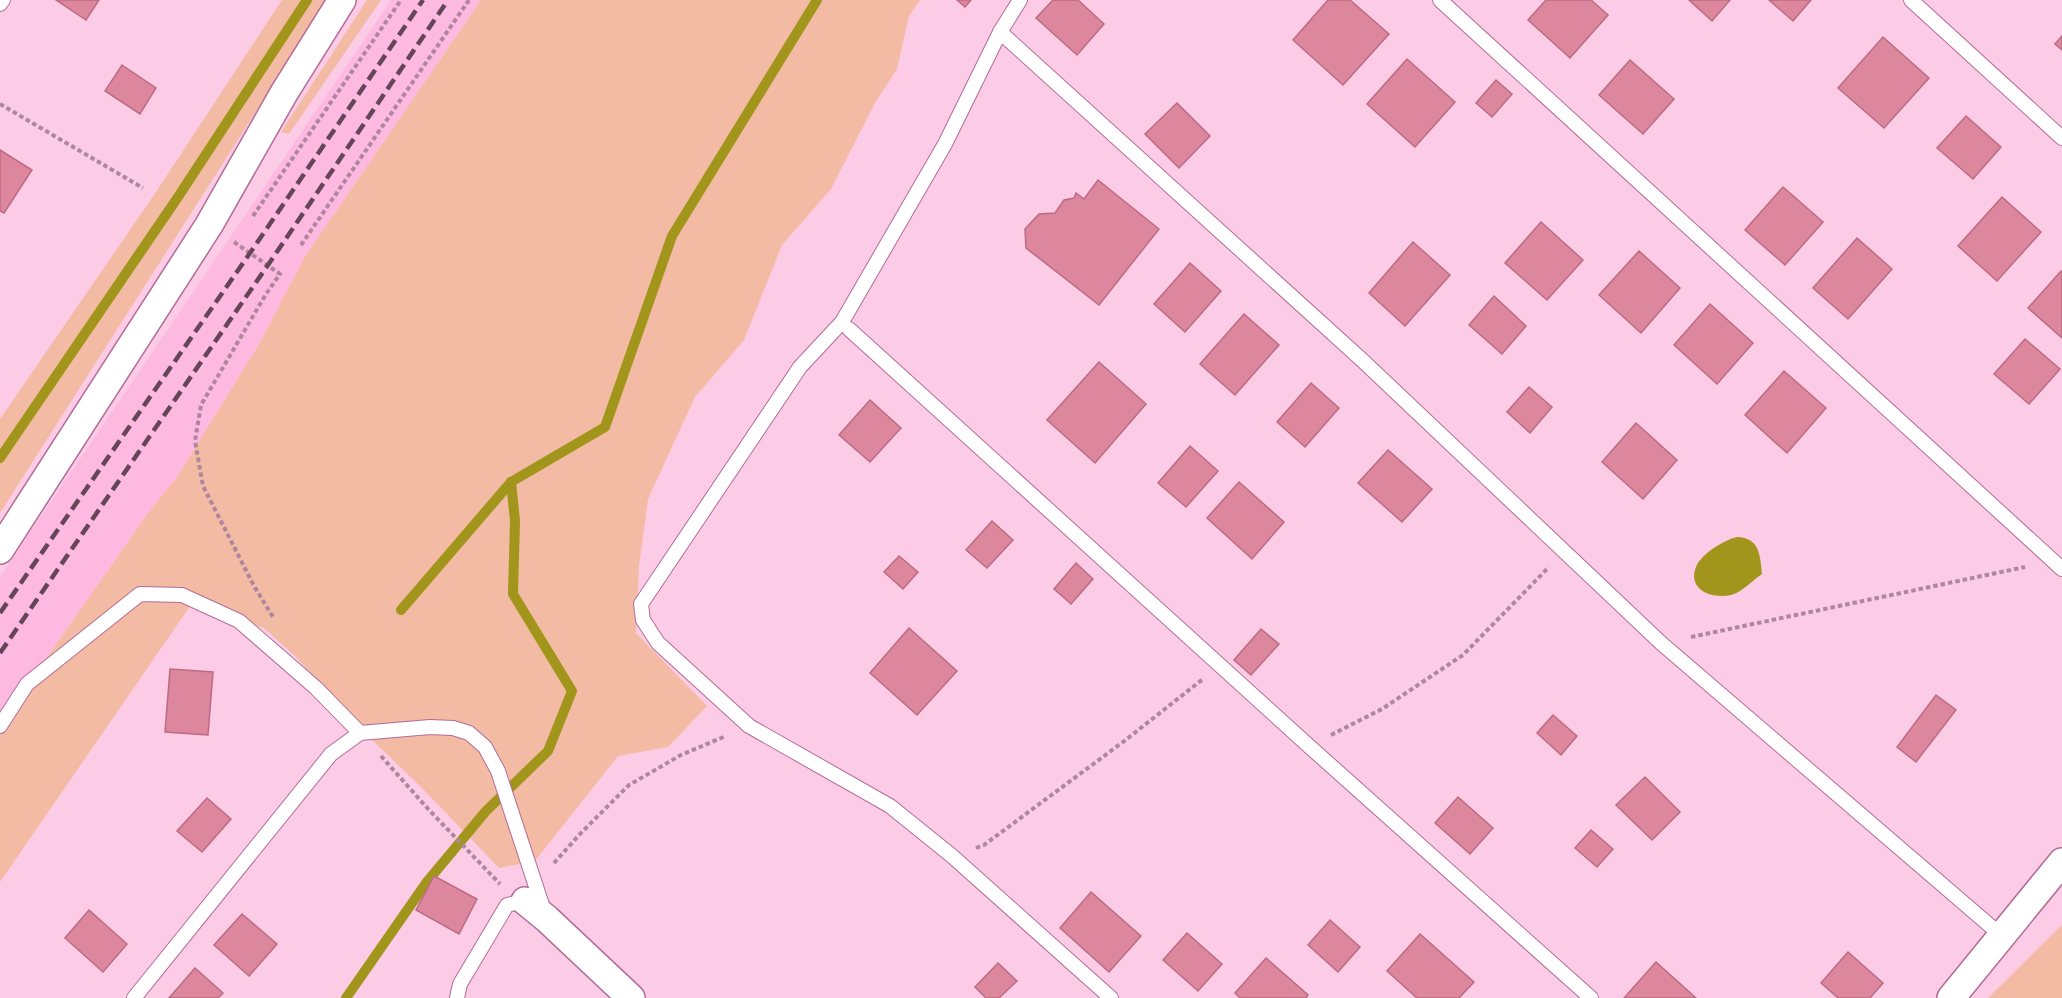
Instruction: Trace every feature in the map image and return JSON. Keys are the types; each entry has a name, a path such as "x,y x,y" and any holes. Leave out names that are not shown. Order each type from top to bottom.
{"street":[{"path":"0,550 209,225 284,93 342,0"},
{"path":"1952,998 2062,862"},
{"path":"522,892 547,919 631,998"}],"lane":[{"path":"0,4 3,0"},
{"path":"1020,0 1000,32 945,144 842,322 800,368 641,604 643,620 658,643 749,726 890,806 952,856 1111,998"},
{"path":"1440,0 2058,565"},
{"path":"1911,0 2062,138"},
{"path":"1000,32 1362,360 1661,643 2002,936"},
{"path":"849,330 1591,998"},
{"path":"0,726 27,684 140,594 182,595 239,621 316,688 360,733"},
{"path":"134,998 331,754 360,733 430,727 453,728 469,733 485,747 509,799 522,892 507,904 460,984 457,998"}],"path":[{"path":"253,216 401,0"},
{"path":"301,245 470,0"},
{"path":"0,104 143,188"},
{"path":"209,225 280,274 201,405 195,441 203,486 254,586 279,627"},
{"path":"1310,747 1382,709 1462,655 1564,552"},
{"path":"1661,643 2058,565"},
{"path":"952,856 984,845 1123,742 1221,665"},
{"path":"360,733 429,810 522,892 629,785 681,755 749,726"}],"shaded area":[{"path":"282,0 327,0 0,513 0,419 156,192"},
{"path":"367,0 381,0 289,134 281,132"},
{"path":"391,0 481,0 304,258 262,339 179,474 146,516 0,724 0,577"},
{"path":"481,0 920,0 909,16 897,69 875,103 831,189 782,245 744,340 695,397 648,499 639,566 636,633 707,706 668,747 618,756 535,861 499,868 421,787 345,714 296,657 264,628 222,614 195,599 0,882 0,724 146,516 179,474 262,339 304,258"},
{"path":"1737,537 1745,538 1754,544 1759,554 1762,574 1735,594 1716,596 1703,591 1695,582 1694,575 1699,562 1714,548"},
{"path":"2062,925 2062,998 1988,998"}],"building":[{"path":"56,0 99,0 86,20"},
{"path":"957,0 971,0 965,7"},
{"path":"1053,0 1078,0 1104,24 1077,55 1036,18"},
{"path":"1328,0 1350,0 1389,34 1343,85 1293,40"},
{"path":"1546,0 1591,0 1608,15 1570,58 1528,20"},
{"path":"1689,0 1730,0 1712,21"},
{"path":"1769,0 1811,0 1793,21"},
{"path":"2062,36 2062,50 2055,44"},
{"path":"1883,37 1929,78 1884,128 1838,88"},
{"path":"1407,59 1455,102 1415,147 1367,104"},
{"path":"1630,60 1674,99 1643,134 1599,95"},
{"path":"122,65 156,88 140,114 105,91"},
{"path":"1496,80 1512,94 1492,117 1476,103"},
{"path":"1177,103 1210,136 1179,168 1145,134"},
{"path":"1966,116 2001,147 1973,179 1937,148"},
{"path":"0,150 32,170 4,213 0,211"},
{"path":"1098,180 1159,229 1099,305 1026,248 1025,229 1039,214 1055,213 1064,200 1074,198 1076,193 1084,199"},
{"path":"1783,187 1823,222 1785,265 1745,230"},
{"path":"2002,197 2041,232 1997,281 1958,246"},
{"path":"1541,222 1583,260 1547,300 1505,263"},
{"path":"1857,238 1892,269 1848,319 1813,288"},
{"path":"1413,242 1450,275 1405,326 1369,293"},
{"path":"1639,251 1680,288 1641,333 1599,295"},
{"path":"1190,263 1221,291 1185,332 1154,304"},
{"path":"2062,272 2062,338 2028,308"},
{"path":"1494,296 1526,326 1502,354 1469,325"},
{"path":"1710,304 1753,343 1717,384 1674,345"},
{"path":"1244,314 1279,345 1235,395 1200,364"},
{"path":"2025,339 2060,369 2029,404 1994,374"},
{"path":"1099,362 1146,404 1095,463 1047,420"},
{"path":"1784,371 1826,408 1787,453 1745,415"},
{"path":"1311,383 1339,408 1305,447 1277,422"},
{"path":"1529,387 1552,407 1530,433 1507,412"},
{"path":"870,400 901,428 870,462 839,435"},
{"path":"1636,423 1677,460 1643,499 1602,462"},
{"path":"1190,446 1218,471 1186,507 1158,483"},
{"path":"1388,450 1432,489 1402,522 1358,483"},
{"path":"1239,482 1284,522 1252,559 1207,518"},
{"path":"992,521 1013,540 987,568 966,550"},
{"path":"899,556 918,572 903,589 884,572"},
{"path":"1076,563 1093,579 1071,604 1054,589"},
{"path":"909,628 957,671 917,715 870,673"},
{"path":"1261,629 1279,644 1251,675 1234,660"},
{"path":"170,669 213,672 208,735 165,732"},
{"path":"1936,695 1956,710 1916,762 1897,747"},
{"path":"1553,715 1577,736 1561,755 1537,733"},
{"path":"1645,777 1680,812 1652,840 1616,805"},
{"path":"1458,797 1493,828 1470,854 1435,823"},
{"path":"207,798 231,819 202,852 177,831"},
{"path":"1591,830 1613,849 1597,867 1575,848"},
{"path":"434,876 477,899 459,934 416,910"},
{"path":"1091,892 1141,936 1109,972 1060,928"},
{"path":"89,910 127,944 103,972 65,938"},
{"path":"242,914 277,944 249,976 214,945"},
{"path":"1330,920 1360,947 1338,972 1308,945"},
{"path":"1187,933 1222,964 1198,991 1163,960"},
{"path":"1420,934 1474,982 1459,998 1417,998 1387,971"},
{"path":"1848,952 1883,983 1870,998 1838,998 1821,983"},
{"path":"1266,958 1308,995 1306,998 1240,998 1235,993"},
{"path":"1656,962 1696,998 1624,998"},
{"path":"998,963 1017,981 999,998 986,998 975,987"},
{"path":"195,968 223,993 218,998 169,998"}],"waterway":[{"path":"0,458 178,197 307,0"},
{"path":"401,610 511,482 605,427 672,236 817,0"},
{"path":"346,998 426,883 486,811 548,751 572,691 513,594 515,521 511,482"}],"railway":[{"path":"0,613 423,0"},
{"path":"0,653 448,0"}]}
